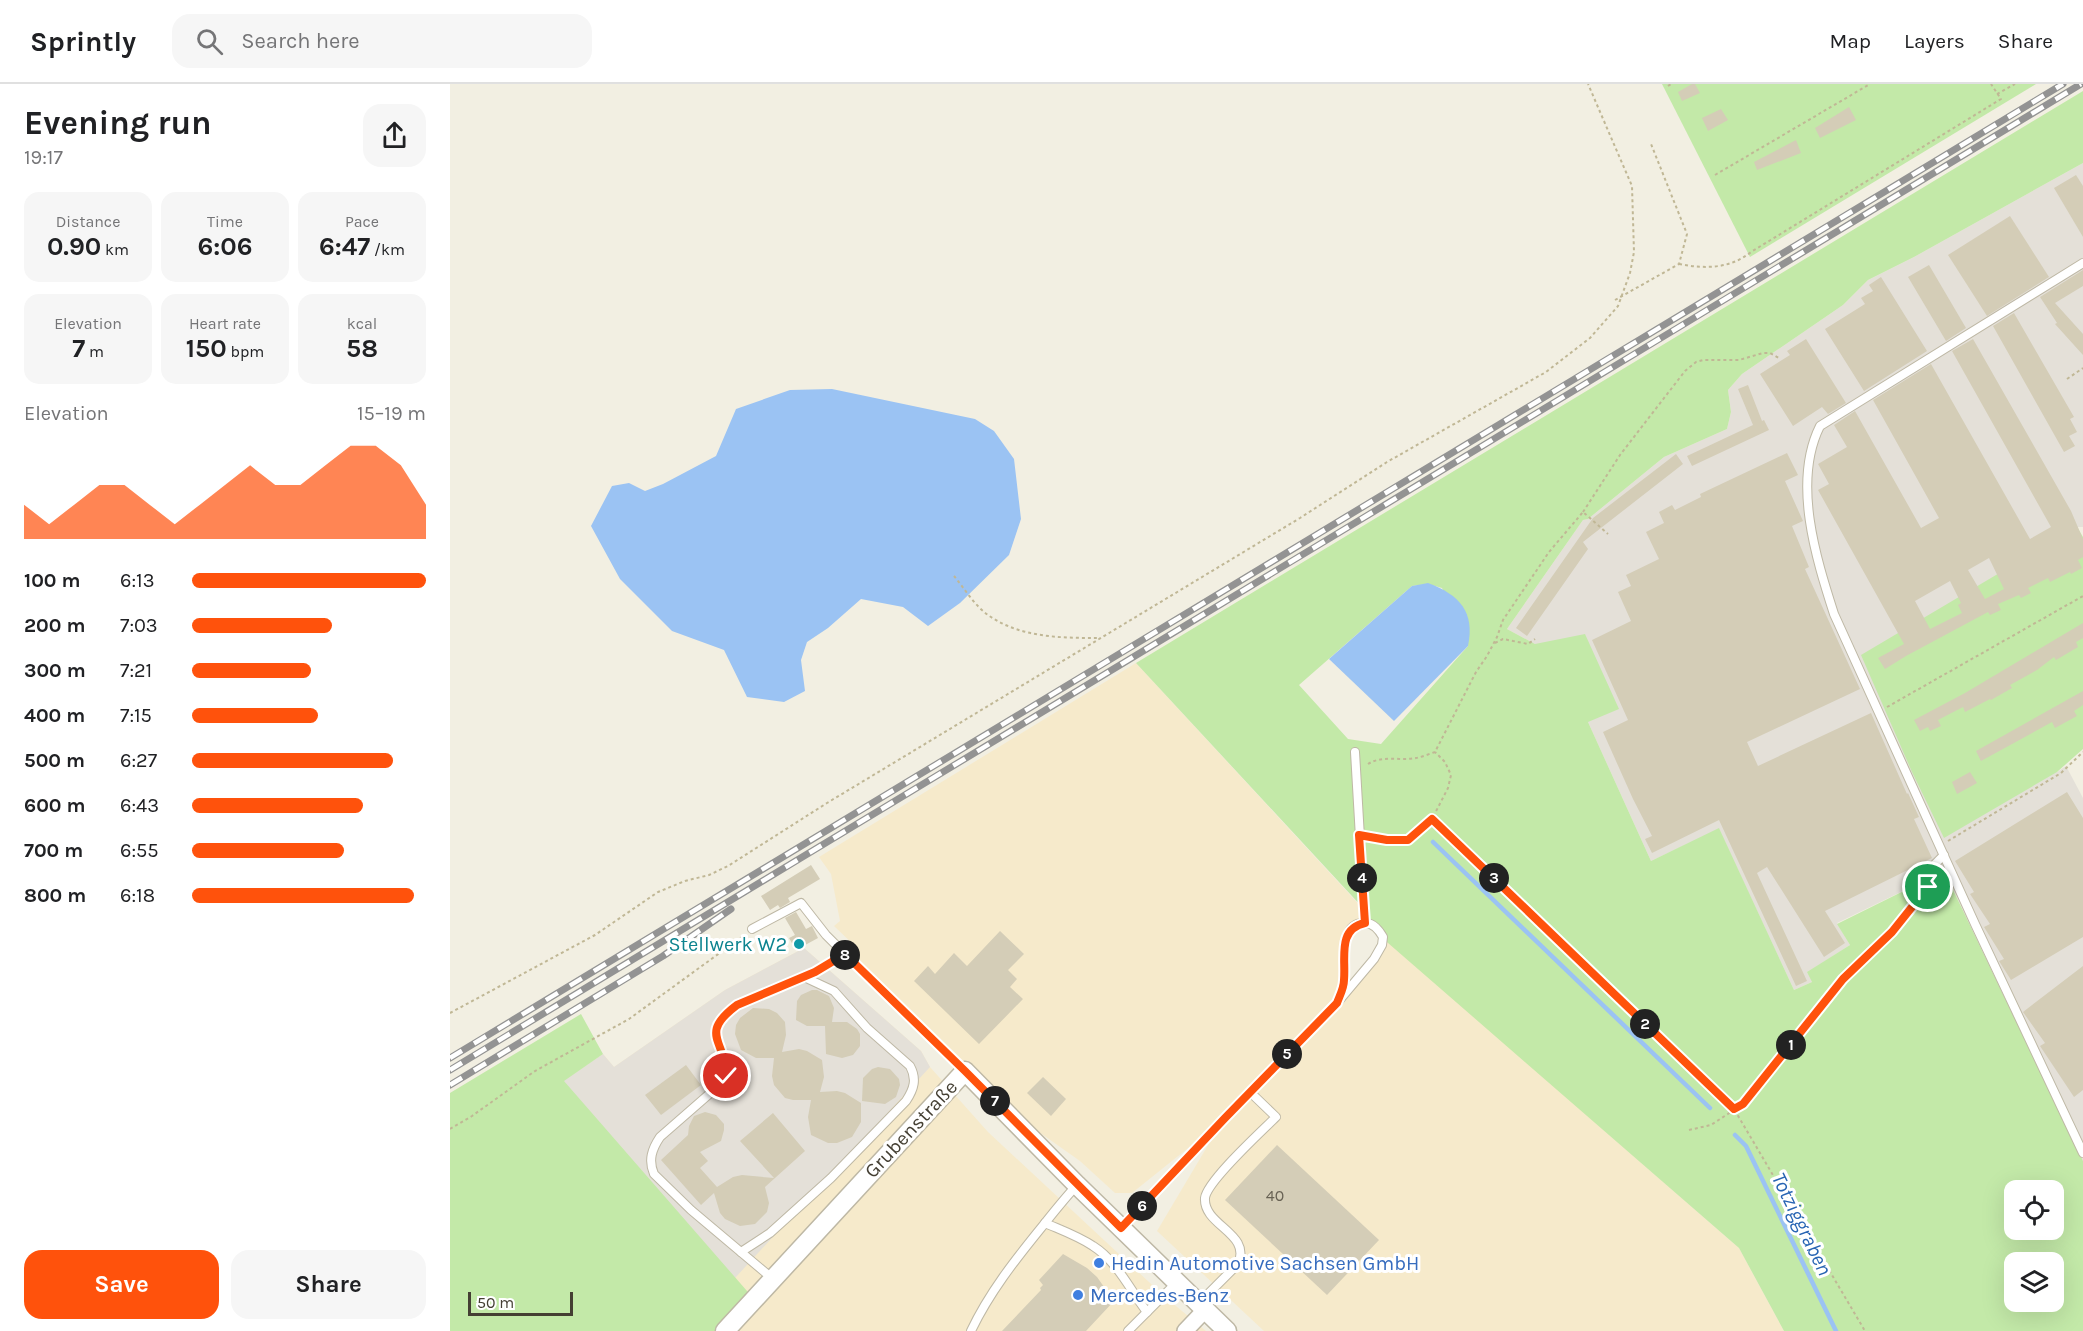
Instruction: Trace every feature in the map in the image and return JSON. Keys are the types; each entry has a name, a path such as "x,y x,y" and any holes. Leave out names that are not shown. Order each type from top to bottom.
{"street":[{"name":"Grubenstraße","path":"724,1331 965,1071 1077,1185 1227,1331"},
{"path":"1185,1331 1201,1307"}],"lane":[{"path":"2083,263 1820,426 1808,458 1808,494 1812,528 1821,572 1834,614 2083,1153"},
{"path":"1355,752 1365,923"},
{"path":"1843,979 1892,932 1928,887 1933,866 1944,855"},
{"path":"752,929 801,903 826,935 965,1071"},
{"path":"1121,1228 1337,1003 1374,959 1382,945 1383,937 1374,925 1365,923 1355,925 1349,931 1346,940 1344,984 1337,1003"},
{"path":"773,1279 691,1210 654,1174 651,1167 653,1148 689,1110 715,1091 723,1082 726,1071 716,1036 719,1021 737,1005 815,972 845,954"},
{"path":"741,1252 770,1233 831,1178 906,1101 914,1086 910,1066 867,1028 834,991 804,976"},
{"path":"1201,1307 1238,1264 1241,1257 1241,1250 1236,1240 1212,1216 1205,1197 1216,1178 1276,1117 1250,1092"},
{"path":"971,1331 982,1308 1016,1258 1061,1201 1077,1185"},
{"path":"1045,1223 1094,1246 1108,1259 1147,1312"},
{"path":"1128,1331 1177,1282"}],"path":[{"path":"450,1012 595,935 658,892 710,875 728,866 1063,659 1300,518 1387,462 1546,372 1590,338 1618,306 1630,273 1634,252 1632,186 1588,84"},
{"path":"1715,175 1870,84"},
{"path":"1614,300 1679,264 1713,267 1740,260 2001,99 1991,84"},
{"path":"1997,94 2015,84"},
{"path":"1651,144 1687,234 1679,264"},
{"path":"1356,774 1370,762 1415,759 1435,752 1518,595 1549,552 1583,512 1620,455 1685,371 1696,362 1703,360 1739,360 1763,352 1770,352 1779,358"},
{"path":"2067,379 2083,368"},
{"path":"1583,512 1608,534"},
{"path":"954,576 986,614 1000,622 1030,634 1056,638 1100,638"},
{"path":"1879,711 2083,596"},
{"path":"1494,643 1503,639 1528,644 1535,639"},
{"path":"1359,835 1387,840 1408,840 1432,819 1448,788 1451,774 1445,762 1435,752"},
{"path":"1940,846 2061,773 2083,752"},
{"path":"1432,819 1734,1109 1865,1331"},
{"path":"450,1129 535,1071 629,1019 752,929"},
{"path":"1689,1131 1711,1125 1743,1104 1843,979"}],"shaded area":[{"path":"2083,163 2083,527 2077,527 2057,772 2066,766 2083,798 2083,1161 1944,871 1837,923 1850,945 1808,972 1812,982 1794,990 1719,829 1651,861 1588,722 1535,644 1507,629 1583,520 1588,519 1664,457 1727,429 1731,412 1728,390 1742,374 1843,305 1868,280"},
{"path":"1136,663 1364,910 1365,923 1349,931 1338,1001 1375,959 1383,937 1739,1248 1784,1331 1264,1331 1157,1231 1223,1120 1132,1193 1115,1193 1080,1161 995,1101 845,954 857,948 834,926 840,921 831,874 819,857"},
{"path":"804,948 921,1051 930,1067 988,1132 1164,1296 1206,1331 450,1331 450,1145 563,1081 603,1054 614,1067 725,990"},
{"path":"804,948 921,1051 930,1067 735,1278 563,1081 603,1054 614,1067 725,990"}],"green space":[{"path":"1662,84 2036,84 1750,257"},
{"path":"2083,91 2083,163 1868,280 1843,305 1742,374 1728,390 1731,412 1727,429 1664,457 1588,519 1583,520 1507,629 1535,644 1585,634 1619,709 1588,722 1651,861 1719,828 1794,990 1812,982 1807,972 1850,945 1837,924 1944,871 2083,1161 2083,1331 1784,1331 1739,1248 1365,923 1364,909 1136,663","holes":["1428,584 1442,588 1468,646 1381,744 1348,739 1299,685 1412,586"]},
{"path":"2077,527 2083,537 2083,749 2057,772 1944,838 1912,772 1861,655"},
{"path":"581,1014 603,1054 564,1081 754,1299 725,1331 450,1331 450,1093"}],"water":[{"path":"832,389 975,419 994,431 1014,459 1021,519 1009,555 960,603 928,626 903,607 861,599 828,628 807,642 801,660 805,691 784,702 747,697 724,650 672,631 620,579 591,526 612,486 629,483 645,491 716,456 736,409 790,390"},
{"path":"1428,583 1449,593 1463,606 1469,624 1468,646 1394,721 1329,659 1412,586"}],"building":[{"path":"1695,84 1700,93 1682,101 1678,92"},
{"path":"1849,107 1856,120 1820,138 1815,128"},
{"path":"1721,109 1728,120 1708,131 1702,118"},
{"path":"1796,140 1801,153 1757,170 1754,162"},
{"path":"2076,175 2083,186 2083,237 2054,188"},
{"path":"2010,216 2049,277 1987,316 1948,255"},
{"path":"1929,265 1966,328 1946,341 1908,277"},
{"path":"2083,270 2083,286 2055,303 2083,334 2083,355 2055,324 2057,323 2040,297"},
{"path":"1881,277 1927,351 1864,391 1825,329 1865,304 1861,298 1873,291 1869,285"},
{"path":"2014,313 2074,417 2070,419 2077,432 2069,436 2075,446 2064,452 1993,326"},
{"path":"1806,339 1846,403 1828,414 1822,407 1793,426 1760,374 1790,355 1787,351"},
{"path":"1973,339 2071,511 2083,539 2083,557 2078,560 2082,568 2050,582 2048,578 2028,588 2031,593 2021,598 2019,595 1998,604 2001,610 1990,615 1988,612 1885,669 1878,658 1904,644 1818,490 1829,484 1818,464 1847,447 1834,425 1855,411 1921,528 1939,518 1873,400 1931,364 2030,539 2051,527 1952,351","holes":["1989,558 2004,589 1985,599 1968,570","1950,581 1961,603 1958,605 1962,613 1930,629 1915,601"]},
{"path":"1748,385 1762,421 1764,420 1769,430 1692,466 1687,456 1753,425 1738,389"},
{"path":"1787,453 1798,475 1785,481 1803,521 1792,526 1809,567 1805,569 1860,689 1747,742 1758,766 1871,713 1919,817 1914,819 1932,858 1825,911 1845,943 1824,957 1767,867 1757,873 1807,981 1796,986 1719,820 1652,853 1645,839 1652,836 1603,732 1628,720 1592,640 1631,621 1618,592 1631,586 1626,575 1659,559 1646,532 1664,523 1659,512 1672,505 1675,510 1701,497 1700,494"},
{"path":"1676,454 1683,464 1583,542 1588,549 1527,636 1516,628 1593,518"},
{"path":"2083,623 2083,638 2076,642 2078,647 2056,660 2054,657 2037,670 2010,685 2012,688 1991,700 1965,712 1963,707 1938,720 1941,726 1930,731 1928,727 1920,731 1914,720 1965,693"},
{"path":"2083,691 2083,705 2074,711 2077,716 2055,728 2052,722 1981,761 1976,751"},
{"path":"1970,772 1977,783 1957,794 1952,782"},
{"path":"2067,792 2083,818 2083,937 2011,980 1999,961 2004,959 1984,927 1990,924 1970,894 1974,892 1955,861"},
{"path":"811,865 820,879 788,898 790,902 780,908 778,905 770,910 761,896"},
{"path":"796,912 806,929 812,926 818,938 796,950 789,938 795,935 785,918"},
{"path":"1000,931 1024,954 1008,970 1017,979 1010,987 1023,999 979,1044 914,981 928,966 935,974 954,953 967,966"},
{"path":"2083,966 2083,1090 2074,1097 2040,1046 2045,1043 2023,1012"},
{"path":"812,990 829,996 834,1008 832,1022 847,1022 857,1029 860,1034 860,1046 853,1055 842,1058 826,1054 825,1026 807,1026 796,1020 797,1001 801,995"},
{"path":"753,1008 769,1009 777,1013 785,1022 786,1035 782,1052 799,1049 822,1060 824,1077 820,1092 845,1093 861,1103 861,1122 852,1137 837,1143 828,1143 811,1135 808,1117 811,1100 785,1098 774,1085 772,1076 774,1058 756,1058 741,1050 735,1034 736,1025 740,1018"},
{"path":"686,1065 701,1085 661,1115 645,1095"},
{"path":"878,1067 890,1069 899,1079 900,1085 896,1097 885,1104 862,1101 863,1078 872,1069"},
{"path":"1043,1077 1066,1099 1051,1116 1027,1093"},
{"path":"705,1112 716,1115 724,1124 721,1141 700,1152 708,1161 700,1168 717,1187 733,1177 742,1175 774,1178 740,1141 773,1113 805,1151 765,1187 769,1203 767,1212 755,1224 740,1226 725,1219 720,1213 714,1193 701,1205 661,1160 688,1135 694,1116"},
{"path":"1277,1145 1379,1240 1327,1295 1225,1200"},
{"name":"Mercedes-Benz","path":"1063,1254 1087,1268 1097,1277 1114,1301 1086,1331 1002,1331 1041,1290 1043,1285 1039,1280"}],"waterway":[{"name":"Totziggraben","path":"1433,842 1710,1108"},
{"name":"Totziggraben","path":"1735,1135 1746,1146 1836,1331"}],"railway":[{"path":"450,1058 2063,84"},
{"path":"450,1070 2081,84"},
{"path":"450,1085 663,956 731,909"}],"place":[{"name":"Stellwerk W2","path":"799,944"},
{"name":"Hedin Automotive Sachsen GmbH","path":"1099,1263"},
{"name":"Mercedes-Benz","path":"1078,1295"}],"route":[{"path":"726,1076 716,1029 726,1013 737,1005 815,972 845,954 1121,1228 1337,1003 1344,984 1346,940 1349,931 1355,925 1365,923 1359,835 1387,840 1408,840 1432,819 1734,1109 1743,1104 1843,979 1892,932 1928,887"}]}
